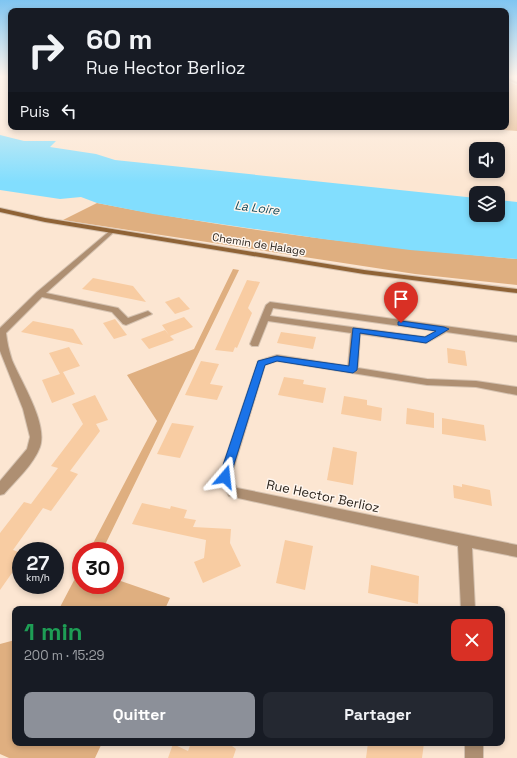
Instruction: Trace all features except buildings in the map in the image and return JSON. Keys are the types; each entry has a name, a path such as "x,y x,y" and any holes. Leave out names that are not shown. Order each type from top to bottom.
{"main road":[{"name":"Chemin de Halage","path":"0,210 45,220 364,272 517,291"}],"street":[{"path":"0,490 34,447 37,437 33,420 5,366 1,332 40,294 112,231"},
{"path":"40,294 115,310 126,322 148,314"},
{"path":"255,344 270,305 517,339"},
{"path":"266,318 426,340 444,329"},
{"path":"353,370 356,330"},
{"name":"Rue Hector Berlioz","path":"465,540 233,492 225,477 261,363 277,358 427,382 476,384 517,391"},
{"path":"468,606 465,540 517,551"},
{"path":"474,746 474,758"}],"shaded area":[{"path":"509,111 517,111 517,131 505,130 509,130"},
{"path":"97,203 149,213 306,237 517,259 517,285 415,274 63,220"},
{"path":"233,269 239,270 106,542 94,542 157,421 127,375 194,349"},
{"path":"124,582 170,598 166,606 61,606 72,584 72,594 124,594"},
{"path":"12,641 12,746 101,746 95,758 9,758 0,754 0,644"}],"water":[{"name":"La Loire","path":"0,135 24,141 56,141 50,147 96,154 115,160 469,197 469,222 505,222 505,201 517,202 517,259 410,250 323,239 153,214 97,203 81,197 60,199 0,190"}],"route":[{"path":"225,477 261,363 277,358 353,370 356,330 426,340 444,329 401,323"}]}
